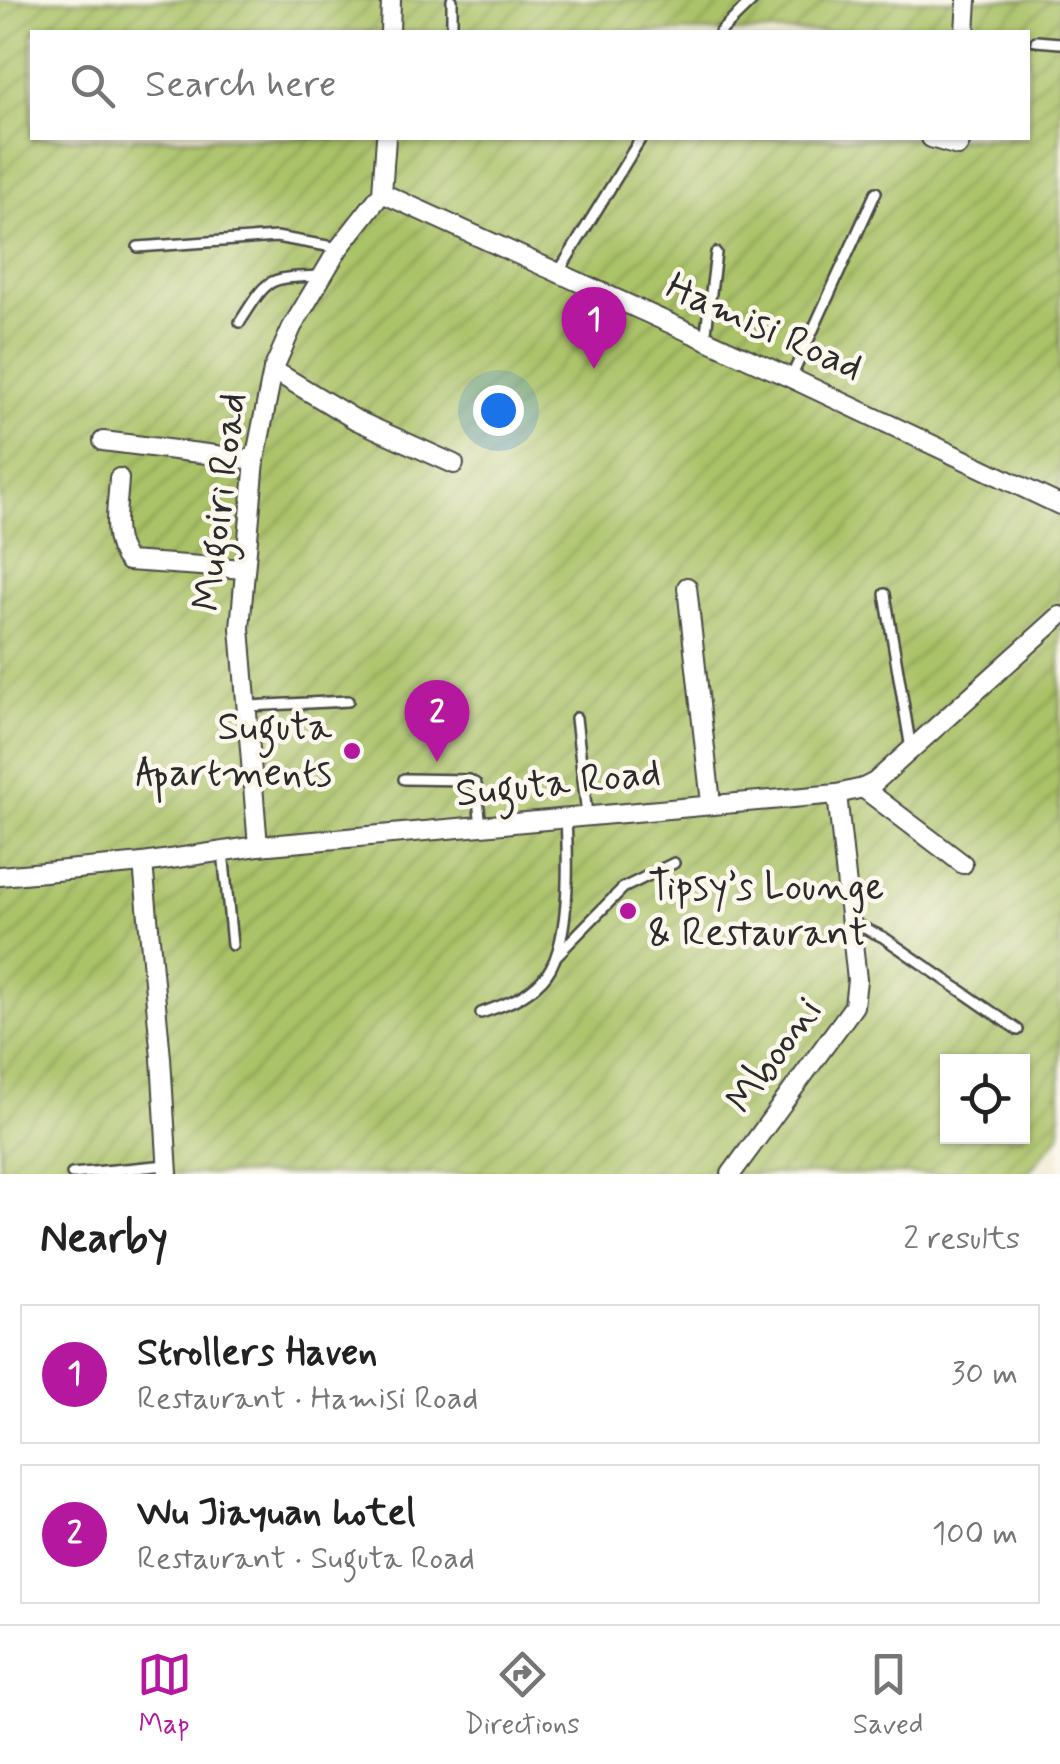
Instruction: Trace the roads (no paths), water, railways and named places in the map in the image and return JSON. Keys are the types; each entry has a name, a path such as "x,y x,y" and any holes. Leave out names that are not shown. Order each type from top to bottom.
{"street":[{"path":"390,30 391,0"},
{"path":"966,0 966,30"},
{"path":"382,193 386,140"},
{"path":"938,140 958,146 961,140"},
{"name":"Mugoiri Road","path":"258,846 240,628 255,460 273,370 292,327 321,276 382,193"},
{"name":"Hamisi Road","path":"382,193 1060,505"},
{"path":"273,370 356,420 454,464"},
{"path":"103,441 255,460"},
{"path":"120,478 117,539 128,561 244,569"},
{"path":"687,587 711,804"},
{"name":"Suguta Road","path":"0,876 142,863 258,846 837,794 863,788 911,752 1057,624"},
{"path":"863,788 963,864"},
{"name":"Mbooni","path":"732,1174 854,1006 857,980 837,794"},
{"path":"142,863 168,1170"}],"lane":[{"path":"452,0 452,30"},
{"path":"722,30 753,0"},
{"path":"1036,42 1060,42"},
{"path":"558,273 640,140"},
{"path":"790,378 876,192"},
{"path":"138,247 276,237 340,248"},
{"path":"706,340 716,254"},
{"path":"240,322 268,282 321,276"},
{"path":"885,594 911,752"},
{"path":"248,706 348,701"},
{"path":"576,718 587,815"},
{"path":"404,779 468,780 476,784 482,828"},
{"path":"481,1014 521,998 546,976 555,956 568,878 566,818"},
{"path":"222,851 232,945"},
{"path":"555,956 623,888 674,863"},
{"path":"851,922 883,937 1018,1030"},
{"path":"72,1174 168,1170"}],"place":[{"name":"Strollers Haven","path":"594,369"},
{"name":"Suguta Apartments","path":"352,751"},
{"name":"Wu Jiayuan hotel","path":"437,762"},
{"name":"Tipsy’s Lounge & Restaurant","path":"628,911"}]}
